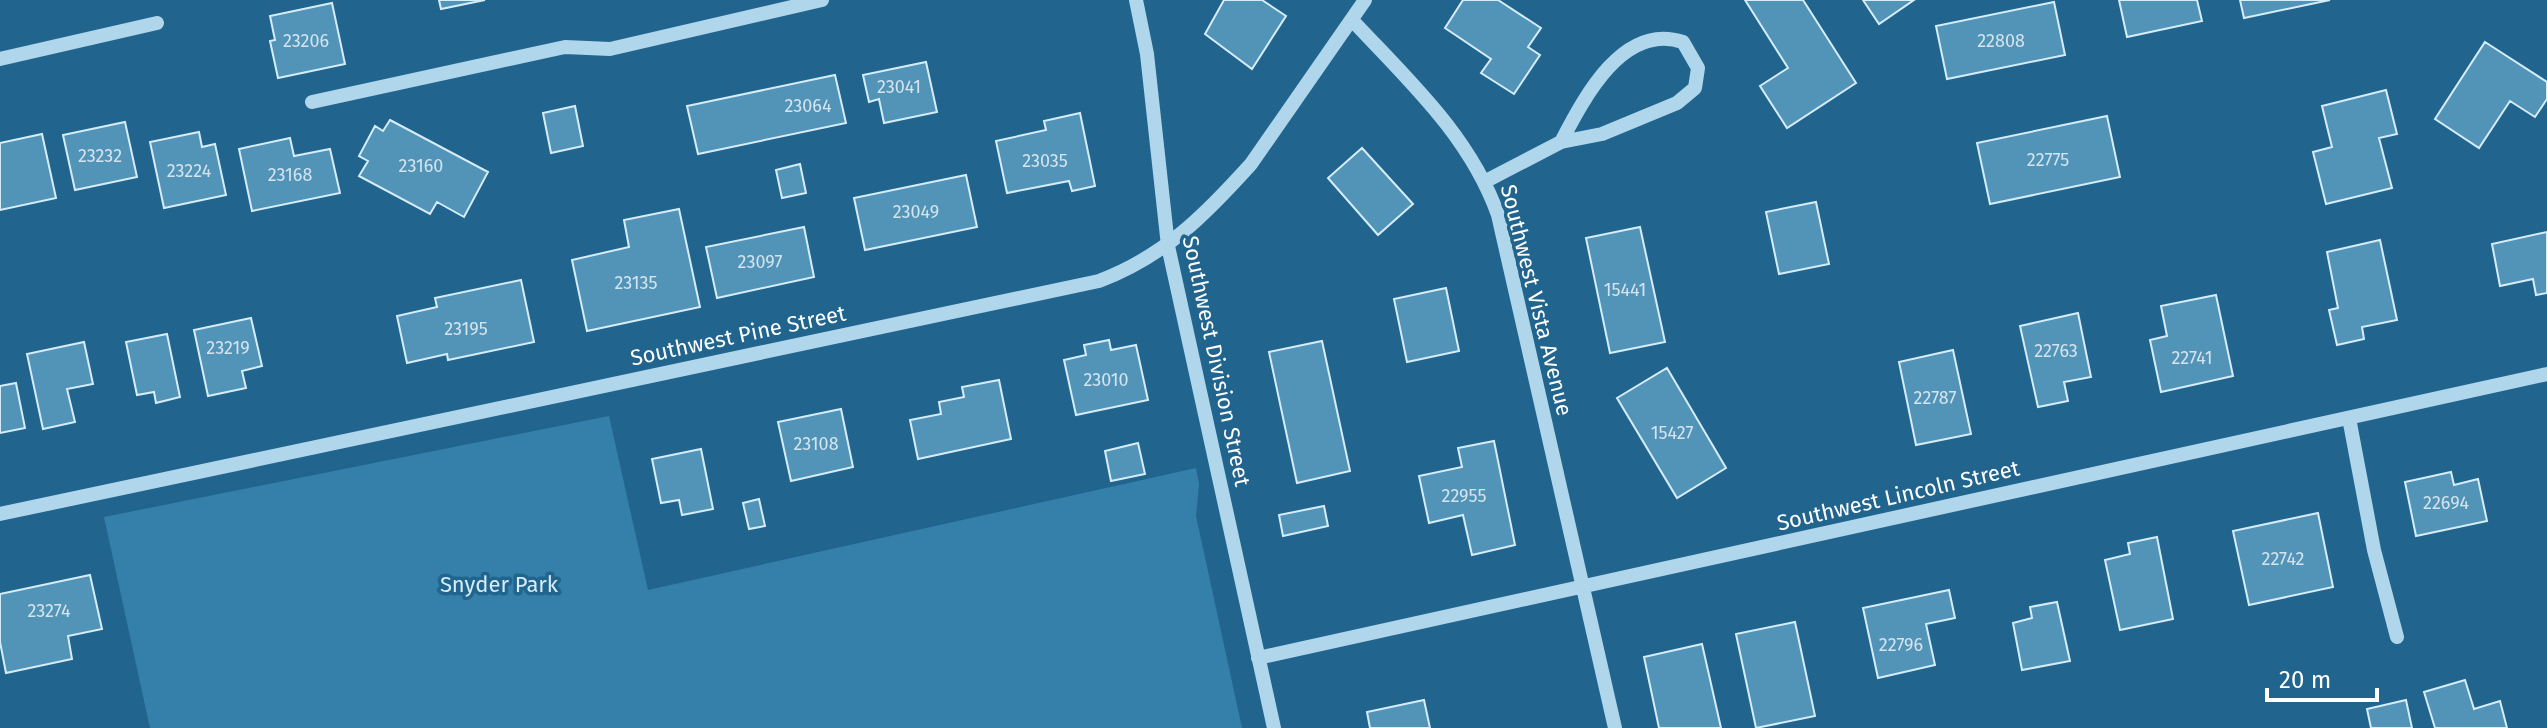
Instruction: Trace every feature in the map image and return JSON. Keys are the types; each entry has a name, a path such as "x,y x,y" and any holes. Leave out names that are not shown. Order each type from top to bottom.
{"street":[{"path":"312,102 565,47 610,49 822,0"},
{"name":"Southwest Division Street","path":"1136,0 1147,54 1168,246 1274,728"},
{"name":"Southwest Pine Street","path":"0,514 1099,281 1137,266 1168,246 1251,164 1365,0"},
{"name":"Southwest Vista Avenue","path":"1352,20 1442,117 1486,181 1498,215 1615,728"},
{"path":"0,59 157,23"},
{"path":"1486,181 1561,142 1602,134 1677,103 1695,88 1698,68 1683,42 1669,37 1651,39 1611,64 1579,108 1561,142"},
{"name":"Southwest Lincoln Street","path":"1258,658 2547,374"},
{"path":"2349,418 2374,550 2397,637"}],"green space":[{"name":"Snyder Park","path":"609,416 648,590 1196,468 1199,484 1196,516 1242,728 150,728 104,517"}],"building":[{"path":"439,0 485,0 441,9"},
{"path":"1224,0 1262,0 1286,16 1252,69 1205,34"},
{"path":"1463,0 1498,0 1541,28 1528,47 1540,55 1514,94 1481,73 1491,59 1445,28"},
{"path":"1745,0 1803,0 1856,83 1787,128 1760,86 1788,68"},
{"path":"1863,0 1914,0 1879,24"},
{"path":"2119,0 2197,0 2202,21 2127,37"},
{"path":"2240,0 2330,0 2244,18"},
{"path":"2054,2 2065,55 1947,79 1936,26"},
{"path":"332,3 345,64 278,78 270,41 275,40 270,16"},
{"path":"2485,42 2547,82 2547,99 2535,117 2510,101 2479,148 2435,119"},
{"path":"926,62 937,112 884,123 879,99 869,102 863,75"},
{"path":"835,75 846,123 698,154 687,106"},
{"path":"2386,90 2397,134 2379,138 2392,188 2326,204 2313,152 2332,147 2322,106"},
{"path":"575,106 583,146 551,153 543,113"},
{"path":"1080,113 1095,186 1072,191 1069,181 1007,193 996,141 1046,130 1044,121"},
{"path":"2107,116 2120,177 1990,204 1977,143"},
{"path":"390,120 488,172 464,217 437,202 430,214 359,176 368,161 359,156 375,126 383,131"},
{"path":"125,122 137,177 75,190 63,135"},
{"path":"199,132 202,147 215,144 226,195 164,208 150,142"},
{"path":"42,134 56,198 0,210 0,143"},
{"path":"290,138 294,156 330,149 340,193 252,211 239,149"},
{"path":"1362,148 1413,204 1378,235 1328,178"},
{"path":"800,164 806,193 782,198 776,170"},
{"path":"966,175 977,227 865,250 854,198"},
{"path":"1816,202 1829,264 1779,274 1766,212"},
{"path":"679,209 700,307 587,331 572,260 629,247 624,220"},
{"path":"804,227 814,277 717,298 706,247"},
{"path":"1640,227 1665,342 1610,353 1586,238"},
{"path":"2547,232 2547,293 2536,295 2533,279 2500,286 2492,244"},
{"path":"2380,240 2397,320 2362,327 2364,339 2337,345 2329,310 2338,308 2327,252"},
{"path":"521,280 534,342 448,360 447,354 407,363 397,316 437,307 435,298"},
{"path":"1446,288 1459,351 1407,362 1394,299"},
{"path":"2216,295 2233,376 2161,392 2150,340 2167,336 2161,306"},
{"path":"2078,313 2091,377 2064,382 2068,401 2038,407 2020,326"},
{"path":"251,318 262,366 242,371 246,388 208,396 194,330"},
{"path":"167,334 180,397 156,403 154,392 137,395 126,342"},
{"path":"1109,340 1111,350 1136,345 1148,400 1076,415 1064,360 1086,355 1084,345"},
{"path":"1322,341 1350,471 1297,483 1269,352"},
{"path":"84,342 93,384 67,389 75,422 43,429 27,354"},
{"path":"1953,350 1971,434 1916,445 1899,362"},
{"path":"1667,368 1726,468 1677,498 1617,398"},
{"path":"999,380 1011,439 918,459 910,420 941,414 939,402 964,397 962,387"},
{"path":"16,383 25,428 0,433 0,386"},
{"path":"841,409 853,467 791,481 778,422"},
{"path":"1494,441 1515,545 1472,555 1463,515 1429,523 1419,476 1462,467 1458,448"},
{"path":"1138,443 1145,474 1111,481 1105,451"},
{"path":"701,449 713,509 682,515 679,500 661,503 652,459"},
{"path":"2451,472 2454,485 2478,479 2487,521 2416,536 2405,482"},
{"path":"759,499 765,526 749,529 743,503"},
{"path":"1324,506 1328,526 1283,536 1279,515"},
{"path":"2318,513 2333,587 2249,605 2233,531"},
{"path":"2157,537 2173,619 2120,630 2105,560 2130,554 2128,543"},
{"path":"90,575 102,629 68,636 72,659 6,673 0,642 0,594"},
{"path":"1949,590 1955,618 1926,624 1935,665 1878,678 1863,608"},
{"path":"2057,602 2070,661 2022,670 2013,623 2032,618 2030,607"},
{"path":"1795,622 1815,716 1756,728 1736,634"},
{"path":"1702,644 1721,728 1659,728 1644,657"},
{"path":"2465,680 2474,709 2500,701 2507,728 2435,728 2424,692"},
{"path":"1424,700 1430,728 1370,728 1367,712"},
{"path":"2406,700 2412,728 2371,728 2367,709"}]}
